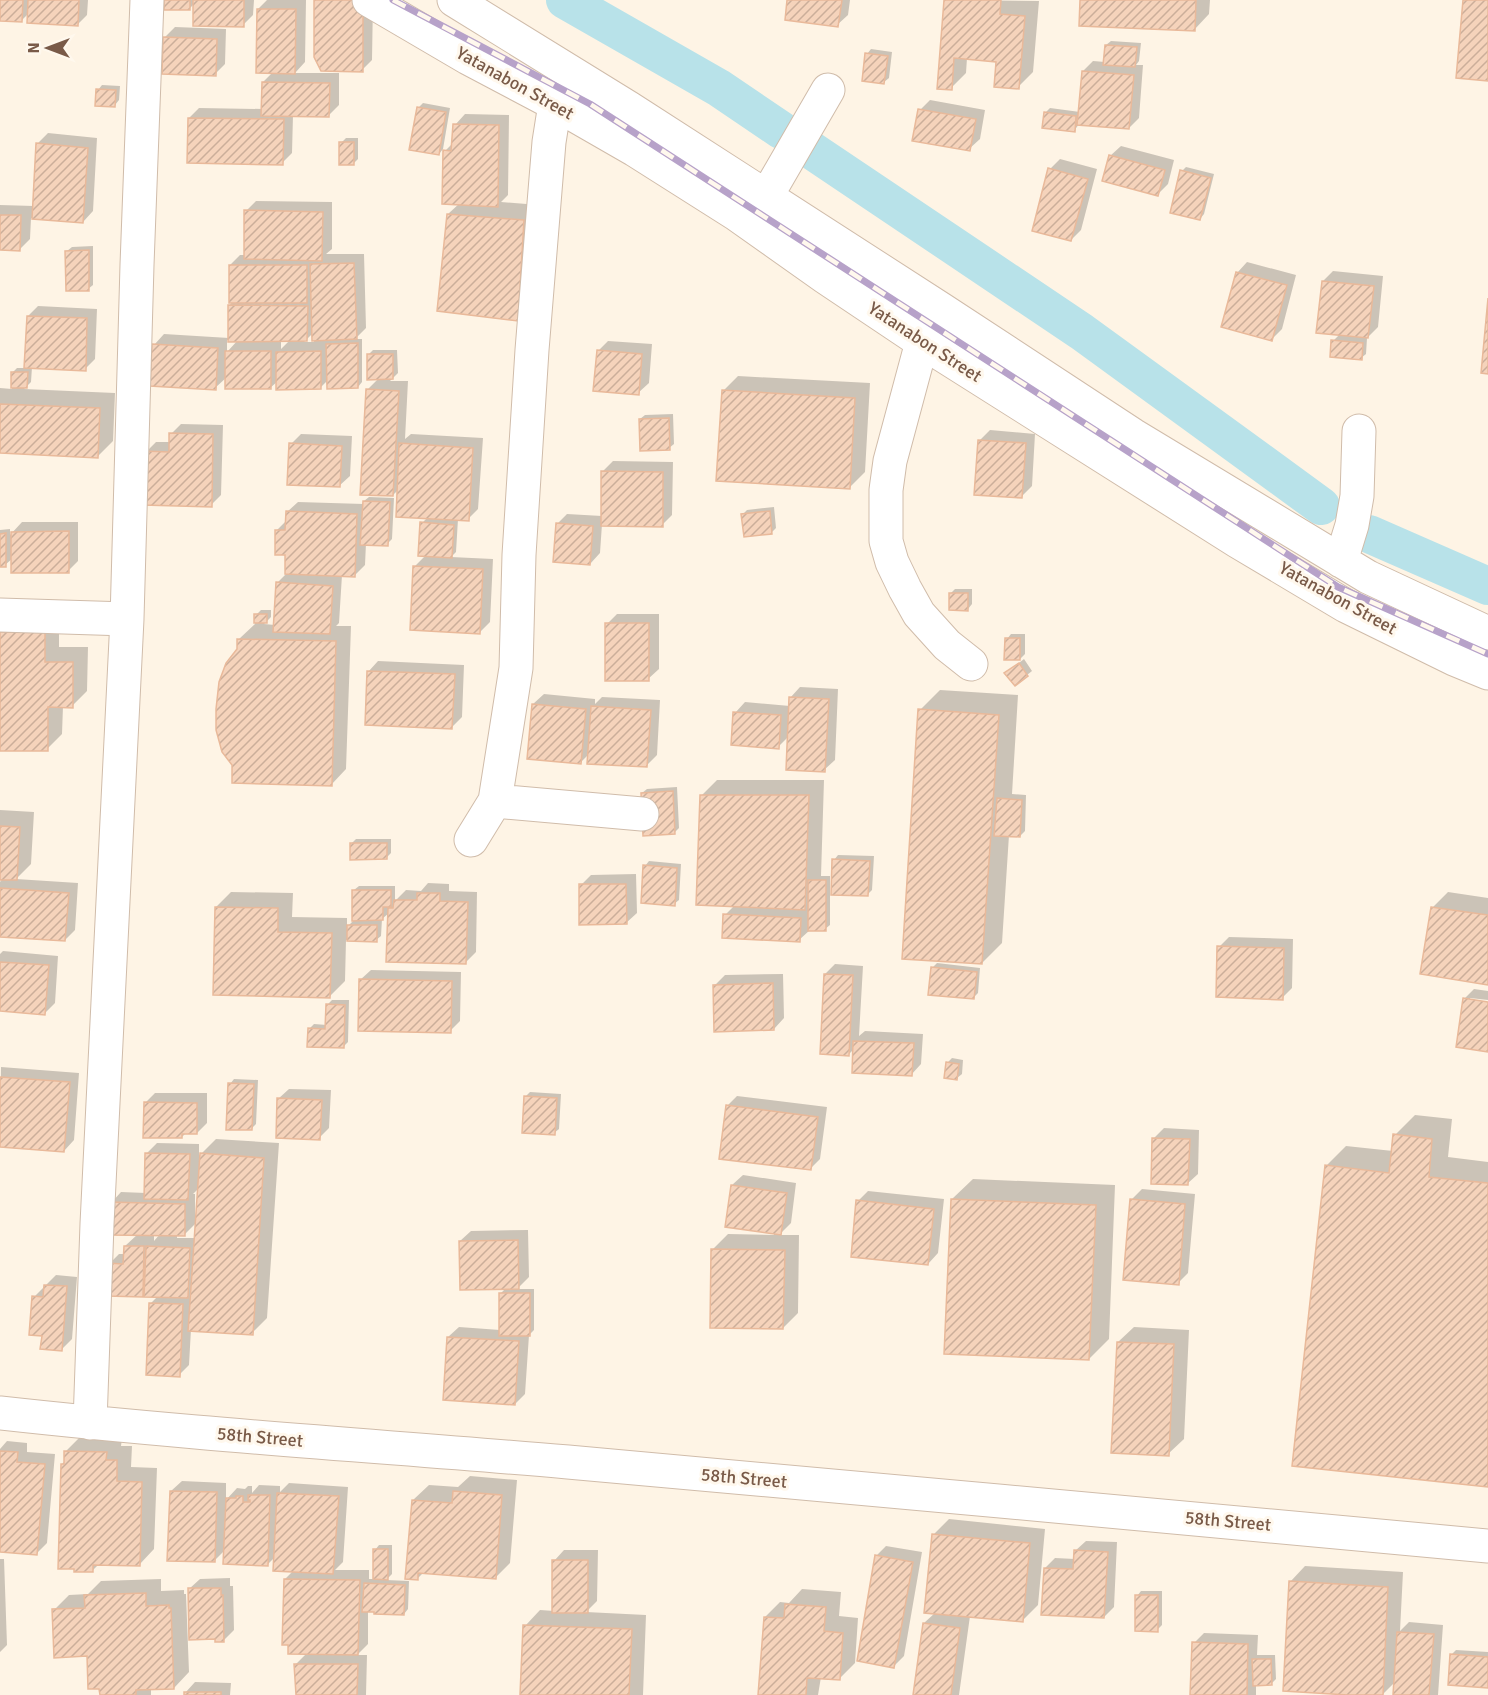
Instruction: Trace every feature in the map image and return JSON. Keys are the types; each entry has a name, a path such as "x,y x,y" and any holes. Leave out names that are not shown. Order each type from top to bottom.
{"street":[{"path":"90,1423 97,1224 127,619 147,0"},
{"name":"Yatanabon Street","path":"369,0 468,58 635,150 752,226 922,342 1237,541 1346,606 1454,659 1488,673"},
{"path":"454,0 629,108 1133,435 1368,577 1488,633"},
{"path":"752,226 765,197 828,90"},
{"path":"471,840 495,801 516,668 519,555 532,350 549,142 555,104"},
{"path":"941,309 922,342 890,461 886,490 886,541 892,562 905,590 920,614 947,645 971,664"},
{"path":"1341,561 1358,496 1359,432"},
{"path":"1113,463 1133,435"},
{"path":"0,615 127,619"},
{"path":"495,801 642,814"},
{"name":"58th Street","path":"0,1413 90,1423 955,1496 1488,1546"}],"building":[{"path":"0,0 23,0 22,22 0,21"},
{"path":"28,0 79,0 78,26 27,23"},
{"path":"164,0 190,0 190,10 164,10"},
{"path":"193,0 244,0 244,27 193,26"},
{"path":"314,0 363,0 363,72 321,71 314,57"},
{"path":"787,0 842,0 838,27 785,20"},
{"path":"944,0 1001,0 1000,14 1025,16 1019,89 994,87 996,62 954,58 952,90 937,89"},
{"path":"1080,0 1196,0 1195,31 1079,26"},
{"path":"1463,0 1488,0 1488,81 1456,78"},
{"path":"257,9 296,9 295,74 256,73"},
{"path":"163,37 217,39 216,76 162,74"},
{"path":"1105,45 1137,47 1135,67 1103,65"},
{"path":"865,53 888,56 884,84 862,81"},
{"path":"1082,71 1134,75 1129,129 1077,125"},
{"path":"262,82 330,83 329,117 261,116"},
{"path":"96,89 116,90 115,107 95,106"},
{"path":"417,107 446,112 439,155 409,150"},
{"path":"918,109 976,119 970,151 912,141"},
{"path":"1044,112 1076,116 1075,132 1042,128"},
{"path":"188,118 284,119 283,165 187,163"},
{"path":"453,124 499,125 498,207 442,204 443,150 451,151"},
{"path":"339,142 354,142 354,165 339,165"},
{"path":"36,143 88,148 83,223 32,219"},
{"path":"1109,155 1165,170 1158,196 1102,181"},
{"path":"1048,168 1088,179 1071,241 1032,231"},
{"path":"1180,170 1211,178 1200,220 1170,213"},
{"path":"244,210 323,212 322,261 244,259"},
{"path":"447,214 524,220 518,321 437,311"},
{"path":"0,215 21,215 20,251 0,250"},
{"path":"89,250 89,291 66,291 65,251"},
{"path":"354,263 357,339 312,341 310,264"},
{"path":"229,265 307,265 307,303 229,303"},
{"path":"1236,272 1287,285 1272,341 1221,327"},
{"path":"1322,281 1374,286 1368,338 1316,333"},
{"path":"1488,298 1488,374 1481,373"},
{"path":"228,305 308,306 307,341 228,342"},
{"path":"27,316 87,318 86,371 24,368"},
{"path":"1331,340 1363,343 1362,360 1330,357"},
{"path":"358,343 358,388 327,389 326,344"},
{"path":"152,344 218,348 216,390 150,386"},
{"path":"597,350 642,354 639,395 593,391"},
{"path":"225,351 271,351 271,389 225,389"},
{"path":"321,351 321,389 276,390 276,352"},
{"path":"367,354 393,354 393,379 367,380"},
{"path":"11,372 28,372 27,388 11,388"},
{"path":"366,389 399,391 393,496 360,495"},
{"path":"722,390 855,398 850,489 716,481"},
{"path":"0,404 100,408 98,458 0,453"},
{"path":"669,418 670,450 640,451 639,419"},
{"path":"169,433 213,434 212,507 143,505 144,451 169,452"},
{"path":"978,440 1026,443 1022,498 974,495"},
{"path":"289,443 342,446 340,487 287,485"},
{"path":"399,443 473,448 469,521 396,517"},
{"path":"601,471 663,472 663,527 601,526"},
{"path":"363,501 390,502 388,546 360,545"},
{"path":"286,511 357,514 355,577 285,574 285,555 275,555 275,530 285,530"},
{"path":"770,511 772,534 744,537 741,514"},
{"path":"420,522 454,525 452,558 418,556"},
{"path":"556,523 593,526 590,565 553,562"},
{"path":"69,531 69,573 11,573 11,532"},
{"path":"6,533 6,567 0,567 0,534"},
{"path":"413,566 483,569 480,634 410,630"},
{"path":"276,582 333,586 330,634 273,632"},
{"path":"949,593 968,593 968,611 949,610"},
{"path":"254,614 267,614 267,623 254,623"},
{"path":"605,623 649,623 649,681 605,681"},
{"path":"0,632 45,632 45,662 73,662 73,708 48,707 48,751 0,751"},
{"path":"1005,638 1020,638 1020,660 1004,660"},
{"path":"237,639 336,641 332,786 232,783 232,765 222,752 216,730 216,709 219,682 226,663 237,649"},
{"path":"1019,663 1028,676 1015,686 1004,673"},
{"path":"367,671 455,674 452,729 365,725"},
{"path":"789,697 829,699 825,772 786,770"},
{"path":"532,704 586,709 581,764 527,759"},
{"path":"591,706 651,710 647,767 587,764"},
{"path":"918,709 999,715 982,964 902,959"},
{"path":"733,712 781,715 779,749 731,745"},
{"path":"673,791 675,834 643,836 641,793"},
{"path":"700,795 809,795 805,910 696,905"},
{"path":"997,798 1022,800 1020,837 994,836"},
{"path":"0,826 20,827 17,880 0,880"},
{"path":"350,843 387,843 387,859 350,860"},
{"path":"832,859 870,861 868,896 831,895"},
{"path":"643,865 677,868 675,906 641,903"},
{"path":"808,880 826,880 826,931 808,931"},
{"path":"579,884 626,884 627,924 579,925"},
{"path":"0,888 69,893 65,941 0,937"},
{"path":"352,890 391,890 391,907 383,907 383,920 352,921"},
{"path":"417,893 440,893 440,901 468,902 466,964 386,962 388,908 393,908 394,900 417,900"},
{"path":"215,907 278,908 278,932 332,933 330,998 213,995"},
{"path":"1431,907 1488,915 1488,985 1420,974"},
{"path":"723,914 801,918 800,942 722,938"},
{"path":"347,925 377,925 377,942 347,941"},
{"path":"1217,946 1284,948 1283,1000 1216,997"},
{"path":"0,962 49,965 45,1015 0,1011"},
{"path":"931,967 977,972 974,999 928,995"},
{"path":"824,974 853,975 849,1056 820,1054"},
{"path":"359,979 452,981 451,1033 358,1031"},
{"path":"773,983 774,1030 714,1032 713,985"},
{"path":"1463,998 1488,1002 1488,1052 1456,1047"},
{"path":"326,1004 345,1005 344,1048 307,1047 308,1028 325,1029"},
{"path":"853,1041 914,1043 912,1076 852,1073"},
{"path":"946,1062 959,1064 957,1080 944,1078"},
{"path":"0,1077 70,1082 64,1152 0,1147"},
{"path":"228,1083 254,1084 252,1130 226,1130"},
{"path":"524,1096 557,1098 555,1135 522,1133"},
{"path":"277,1098 322,1100 320,1140 276,1138"},
{"path":"144,1102 197,1103 197,1134 182,1134 182,1138 143,1138"},
{"path":"726,1105 818,1117 811,1170 719,1159"},
{"path":"1393,1134 1432,1139 1429,1177 1488,1183 1488,1487 1292,1466 1325,1165 1389,1173"},
{"path":"1152,1138 1190,1139 1188,1185 1151,1184"},
{"path":"145,1153 190,1154 188,1200 144,1199"},
{"path":"200,1153 264,1158 253,1335 188,1331"},
{"path":"731,1185 787,1193 781,1235 725,1227"},
{"path":"951,1199 1096,1205 1089,1360 944,1354"},
{"path":"1130,1199 1185,1204 1179,1285 1123,1280"},
{"path":"856,1200 934,1209 928,1265 851,1257"},
{"path":"109,1202 185,1204 185,1236 109,1235"},
{"path":"518,1240 519,1289 460,1290 459,1241"},
{"path":"124,1246 144,1246 143,1297 107,1296 108,1263 123,1264"},
{"path":"146,1246 190,1248 188,1298 144,1297"},
{"path":"711,1249 785,1250 783,1329 710,1328"},
{"path":"44,1285 67,1286 62,1351 40,1349 42,1336 29,1335 32,1296 43,1297"},
{"path":"499,1293 530,1293 530,1336 499,1336"},
{"path":"149,1303 183,1304 180,1377 146,1375"},
{"path":"447,1337 519,1341 515,1405 443,1400"},
{"path":"1117,1342 1174,1344 1169,1456 1111,1453"},
{"path":"0,1451 18,1452 17,1462 45,1464 37,1555 0,1552"},
{"path":"64,1451 107,1452 106,1460 117,1460 117,1481 142,1482 140,1566 93,1565 93,1572 58,1569 61,1464 64,1464"},
{"path":"170,1491 217,1492 215,1562 167,1561"},
{"path":"453,1491 502,1495 496,1579 418,1573 418,1580 405,1579 412,1500 452,1503"},
{"path":"277,1493 339,1496 333,1574 273,1571"},
{"path":"248,1495 270,1495 268,1566 223,1564 226,1498 243,1496 243,1502 250,1502"},
{"path":"932,1534 1030,1543 1023,1622 924,1613"},
{"path":"373,1549 388,1549 388,1580 373,1579"},
{"path":"1074,1550 1108,1552 1104,1618 1041,1615 1044,1568 1073,1569"},
{"path":"875,1555 913,1562 894,1668 857,1661"},
{"path":"552,1560 588,1560 588,1613 552,1613"},
{"path":"284,1579 360,1580 358,1655 288,1654 288,1645 282,1645"},
{"path":"1289,1581 1388,1587 1383,1695 1283,1691"},
{"path":"364,1583 405,1585 404,1615 362,1612"},
{"path":"188,1588 221,1588 224,1642 215,1642 215,1639 189,1640"},
{"path":"146,1593 146,1606 169,1605 171,1608 174,1689 136,1690 136,1695 100,1695 99,1689 88,1689 87,1656 54,1658 52,1609 85,1608 84,1595"},
{"path":"1135,1595 1158,1595 1158,1632 1135,1631"},
{"path":"785,1604 826,1607 824,1631 843,1633 840,1680 807,1678 806,1695 758,1695 764,1617 784,1618"},
{"path":"923,1623 960,1628 951,1695 913,1695"},
{"path":"523,1625 632,1629 629,1695 520,1695"},
{"path":"1397,1632 1434,1634 1429,1695 1393,1695"},
{"path":"1192,1642 1248,1644 1247,1695 1190,1695"},
{"path":"1450,1654 1488,1657 1488,1688 1448,1685"},
{"path":"1252,1659 1271,1659 1272,1685 1253,1686"},
{"path":"294,1664 358,1664 357,1695 296,1695"},
{"path":"184,1692 221,1692 221,1695 184,1695"}],"waterway":[{"path":"565,0 719,88 781,130"},
{"path":"808,148 1082,332 1321,506"},
{"path":"1369,534 1488,586"}],"railway":[{"path":"393,0 590,104 1338,587 1488,654"}]}
